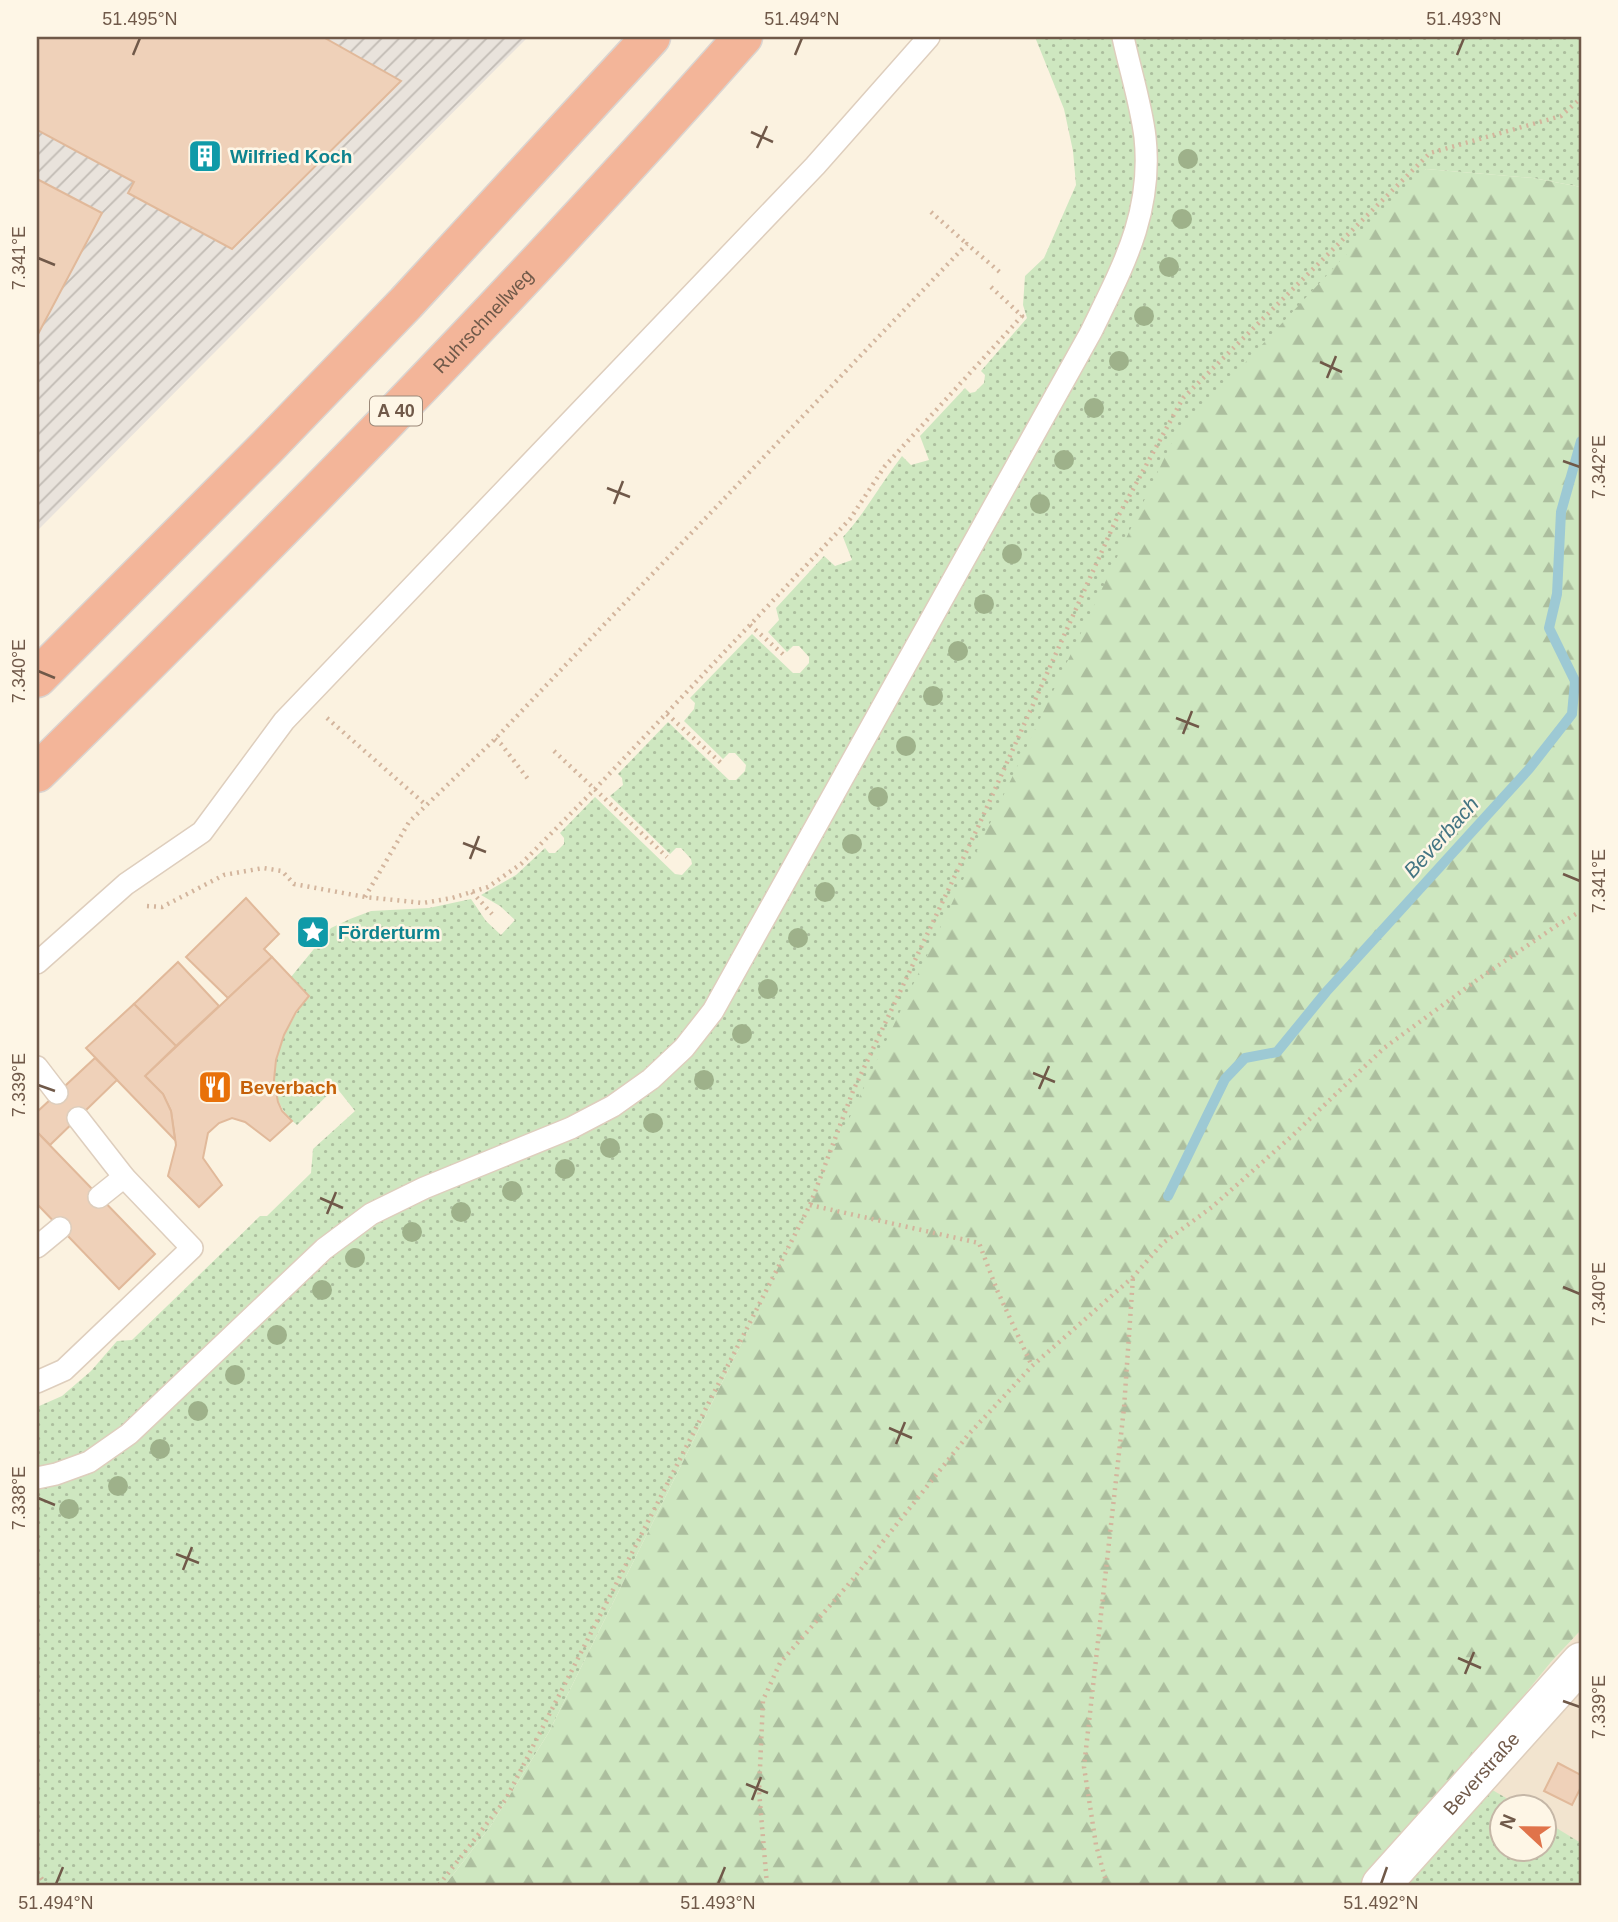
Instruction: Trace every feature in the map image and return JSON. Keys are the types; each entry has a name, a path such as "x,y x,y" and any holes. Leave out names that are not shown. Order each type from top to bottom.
{"highway":[{"path":"37,678 387,322 651,37"},
{"name":"Ruhrschnellweg","path":"37,773 342,468 513,289 743,37"}],"street":[{"name":"Beverstraße","path":"1381,1885 1581,1662"}],"lane":[{"path":"37,964 126,884 202,832 284,722 305,699 815,166 929,37"},
{"path":"37,1478 89,1462 128,1434 324,1249 371,1214 424,1188 571,1128 613,1106 651,1079 676,1055 713,1011 1084,344 1123,266 1136,234 1144,199 1147,167 1145,135 1123,37"},
{"path":"37,1067 57,1093"},
{"path":"37,1382 64,1370 192,1248 124,1177 78,1118"},
{"path":"99,1196 124,1177"},
{"path":"37,1247 60,1228"}],"path":[{"path":"439,1885 506,1799 810,1205 853,1091 978,827 1115,522 1184,398 1430,153 1561,116 1581,98"},
{"path":"931,212 1002,274"},
{"path":"365,897 409,822 495,739 967,244"},
{"path":"102,904 162,907 223,875 263,868 282,871 294,884 365,897 423,903 488,887 521,864 595,789 850,519 885,466 1022,316 991,286"},
{"path":"750,625 785,656"},
{"path":"305,699 426,805"},
{"path":"667,714 721,763"},
{"path":"495,739 502,744 528,779"},
{"path":"554,751 667,857"},
{"path":"472,892 492,914"},
{"path":"767,1885 759,1791 764,1700 780,1663 853,1579 968,1435 1032,1366 1133,1277 1163,1243 1233,1189 1384,1048 1489,972 1581,911"},
{"path":"810,1205 979,1243 1032,1366"},
{"path":"1107,1885 1096,1845 1084,1767 1124,1408 1133,1277"},
{"path":"37,1872 46,1885"}],"shaded area":[{"path":"37,37 528,37 37,531"},
{"path":"1581,1630 1581,1885 1370,1885 1551,1662"}],"green space":[{"path":"1035,37 1581,37 1581,187 1533,178 1426,169 753,1320 549,1732 490,1827 445,1885 37,1885 37,1407 62,1396 91,1371 117,1341 132,1340 260,1216 267,1216 311,1173 313,1149 355,1111 336,1087 297,1125 284,1111 277,1096 276,1061 289,1026 309,996 291,977 331,928 371,911 429,908 471,899 486,921 501,935 515,920 500,906 481,895 516,875 545,848 549,853 555,853 564,844 560,833 595,797 675,874 682,875 692,864 681,848 676,848 670,854 610,796 623,785 618,774 668,722 729,780 736,780 745,771 746,765 735,753 729,753 723,759 684,721 694,709 695,703 690,698 752,634 793,673 800,673 809,663 809,657 799,646 793,646 787,652 768,632 779,620 776,608 824,556 835,566 852,560 843,537 902,456 911,465 929,460 920,436 965,388 970,393 975,392 984,383 985,375 981,371 1027,318 1023,305 1025,276 1044,258 1076,185 1073,151 1064,109"},
{"path":"1426,169 1533,178 1581,187 1581,1630 1551,1662 1370,1885 445,1885 490,1827 549,1732 753,1320 1173,440"},
{"path":"1482,1784 1496,1792 1488,1792 1488,1862 1558,1862 1558,1829 1581,1843 1581,1885 1397,1885"}],"building":[{"name":"Wilfried Koch","path":"37,37 323,37 401,81 232,249 128,193 134,182 37,130"},
{"path":"37,179 102,213 37,336"},
{"path":"246,898 279,934 264,949 272,957 228,998 186,957"},
{"name":"Beverbach","path":"272,957 309,996 296,1012 284,1035 276,1060 274,1080 278,1102 282,1111 292,1121 270,1141 245,1122 232,1118 219,1123 208,1133 203,1158 222,1185 199,1207 168,1176 176,1145 171,1111 163,1094 145,1076"},
{"path":"178,962 219,1006 176,1046 134,1004"},
{"path":"134,1004 176,1046 145,1076 163,1094 171,1111 175,1140 86,1048"},
{"path":"95,1058 117,1080 50,1145 37,1132 37,1112"},
{"path":"37,1132 155,1254 119,1289 37,1204"},
{"path":"1558,1763 1581,1775 1581,1787 1572,1805 1558,1798 1558,1792 1544,1791"}],"waterway":[{"name":"Beverbach","path":"1168,1196 1225,1079 1245,1058 1277,1052 1326,992 1529,769 1572,714 1575,681 1549,628 1557,594 1561,512 1581,441"}],"place":[{"name":"Wilfried Koch","path":"205,156"},
{"name":"Förderturm","path":"313,932"},
{"name":"Beverbach","path":"215,1087"}]}
